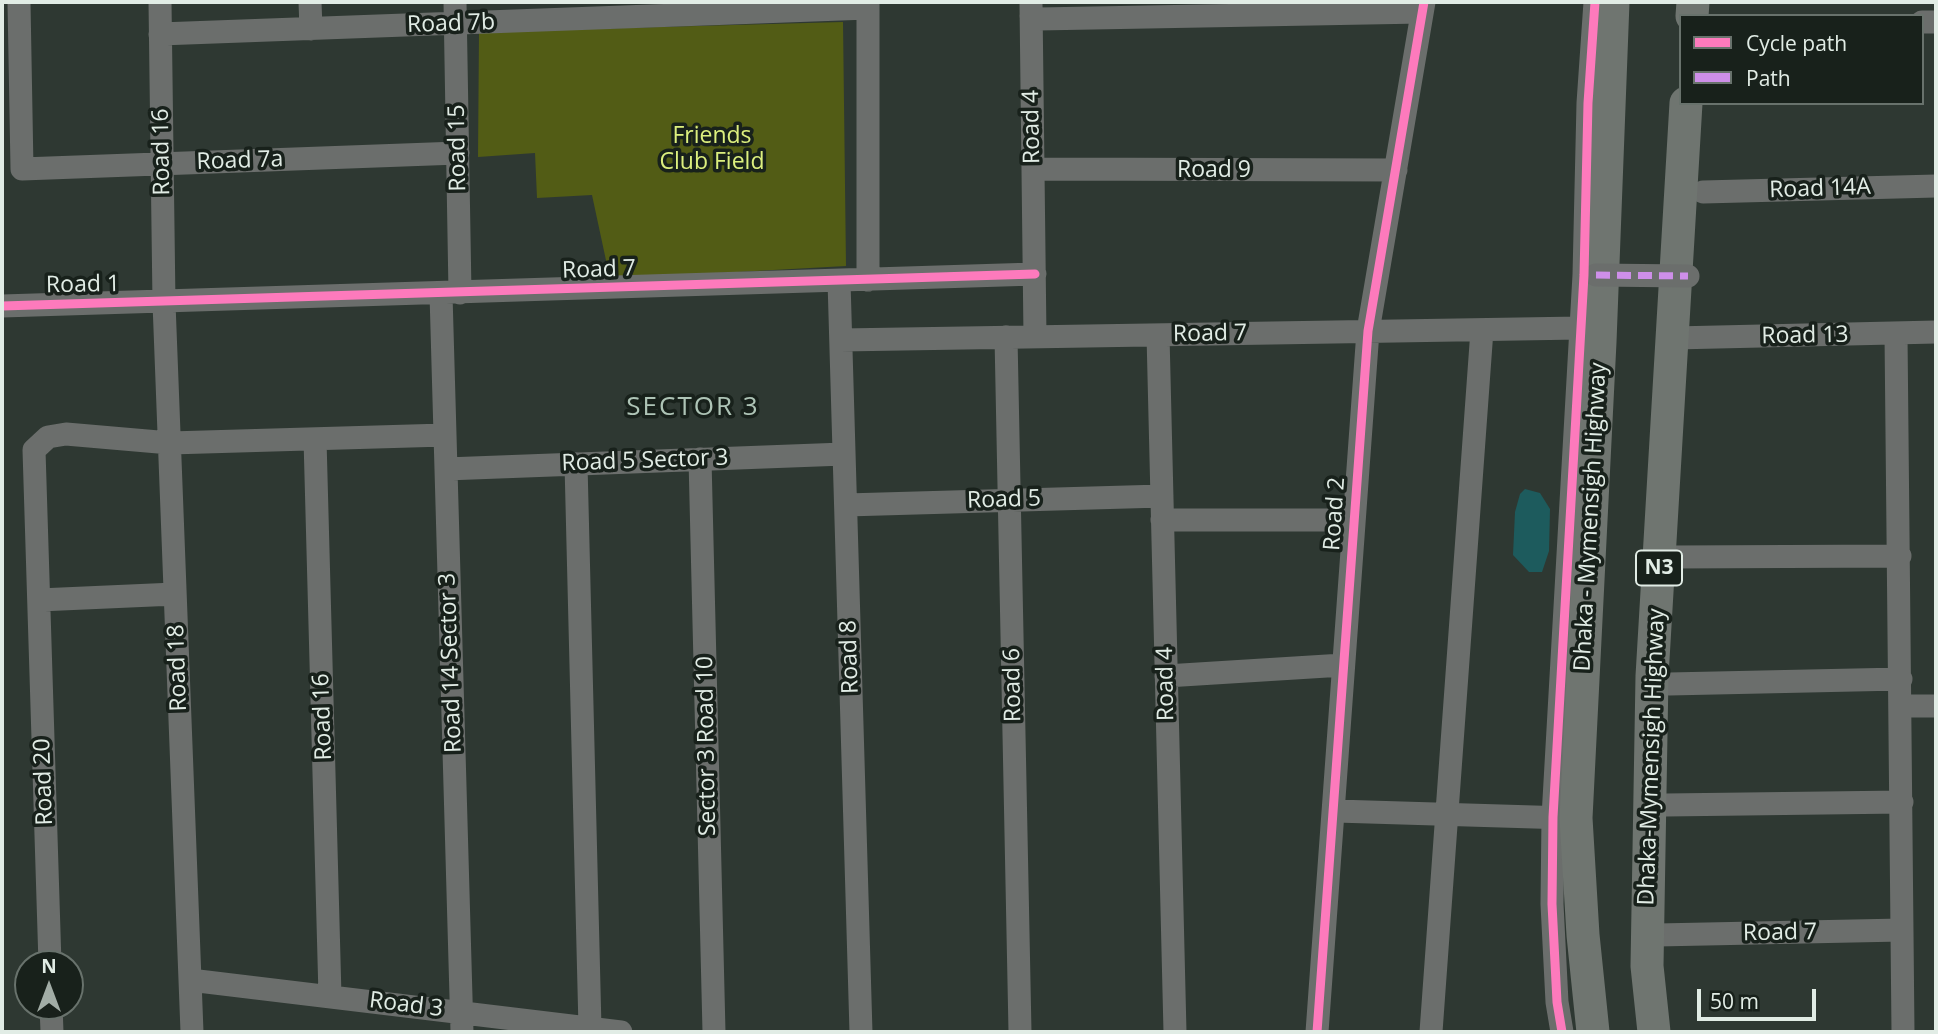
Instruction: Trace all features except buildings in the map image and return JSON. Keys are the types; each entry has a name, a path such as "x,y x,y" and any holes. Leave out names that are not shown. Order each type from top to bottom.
{"highway":[{"name":"Dhaka - Mymensigh Highway","path":"1594,1032 1583,935 1564,818 1600,342 1613,2"},
{"name":"Dhaka-Mymensigh Highway","path":"1654,1032 1647,966 1648,808 1653,662 1686,105"}],"street":[{"name":"Road 7a","path":"19,2 22,169 458,153"},
{"name":"Road 16","path":"160,2 164,303"},
{"path":"310,2 311,29"},
{"path":"1562,1032 1557,1003 1552,904 1564,818 1588,103 1595,2"},
{"name":"Road 7b","path":"160,34 311,29 456,13 867,5"},
{"path":"867,5 868,280"},
{"path":"1031,9 1038,19 1186,9 1423,7"},
{"name":"Road 2","path":"1317,1032 1336,811 1343,665 1368,331 1423,7"},
{"name":"Road 4","path":"1031,9 1035,337"},
{"name":"Road 15","path":"450,294 458,153 456,13"},
{"name":"Road 9","path":"1033,165 1037,169 1396,170"},
{"name":"Road 14A","path":"1703,192 1936,186"},
{"name":"Road 7","path":"164,303 1035,274"},
{"path":"1596,275 1688,276"},
{"name":"Road 8","path":"839,281 861,1032"},
{"name":"Road 14 Sector 3","path":"450,294 445,435 462,1022"},
{"name":"Road 1","path":"2,306 164,303"},
{"name":"Road 18","path":"164,303 192,1032"},
{"name":"Road 7","path":"841,340 1580,328"},
{"path":"1431,1032 1482,330"},
{"name":"Road 13","path":"1674,338 1936,332"},
{"path":"1896,334 1902,706 1903,1032"},
{"name":"Road 4","path":"1158,335 1175,1032"},
{"name":"Road 6","path":"1006,337 1020,1032"},
{"name":"Road 20","path":"50,950 34,450 48,437 66,434 170,443"},
{"path":"170,443 445,435"},
{"name":"Road 16","path":"316,439 330,996"},
{"name":"Road 5 Sector 3","path":"446,469 844,454"},
{"name":"Sector 3 Road 10","path":"700,459 714,1032"},
{"path":"576,464 590,1028"},
{"name":"Road 5","path":"846,505 1162,496"},
{"path":"1163,520 1353,520"},
{"path":"1672,556 1900,556"},
{"path":"39,600 175,594"},
{"path":"1166,676 1343,665"},
{"path":"1669,684 1901,679"},
{"path":"1902,706 1936,706"},
{"path":"1666,805 1902,802"},
{"path":"1336,811 1564,818"},
{"name":"Road 7","path":"1657,935 1902,930"},
{"name":"Road 3","path":"190,980 330,996 462,1022 621,1032"}],"green space":[{"name":"Friends Club Field","path":"843,22 846,266 610,279 592,195 537,198 535,153 478,157 479,32"}],"water":[{"path":"1525,489 1540,493 1550,509 1549,551 1542,572 1529,572 1513,555 1515,512 1520,494"}],"marked path":[{"path":"1596,275 1688,276"}],"cycle path":[{"path":"1317,1032 1368,331 1424,2"},
{"path":"1562,1032 1557,1002 1552,904 1553,817 1584,275 1588,103 1595,2"},
{"path":"2,306 1035,274"}],"district":[{"name":"SECTOR 3","path":"693,408"}]}
